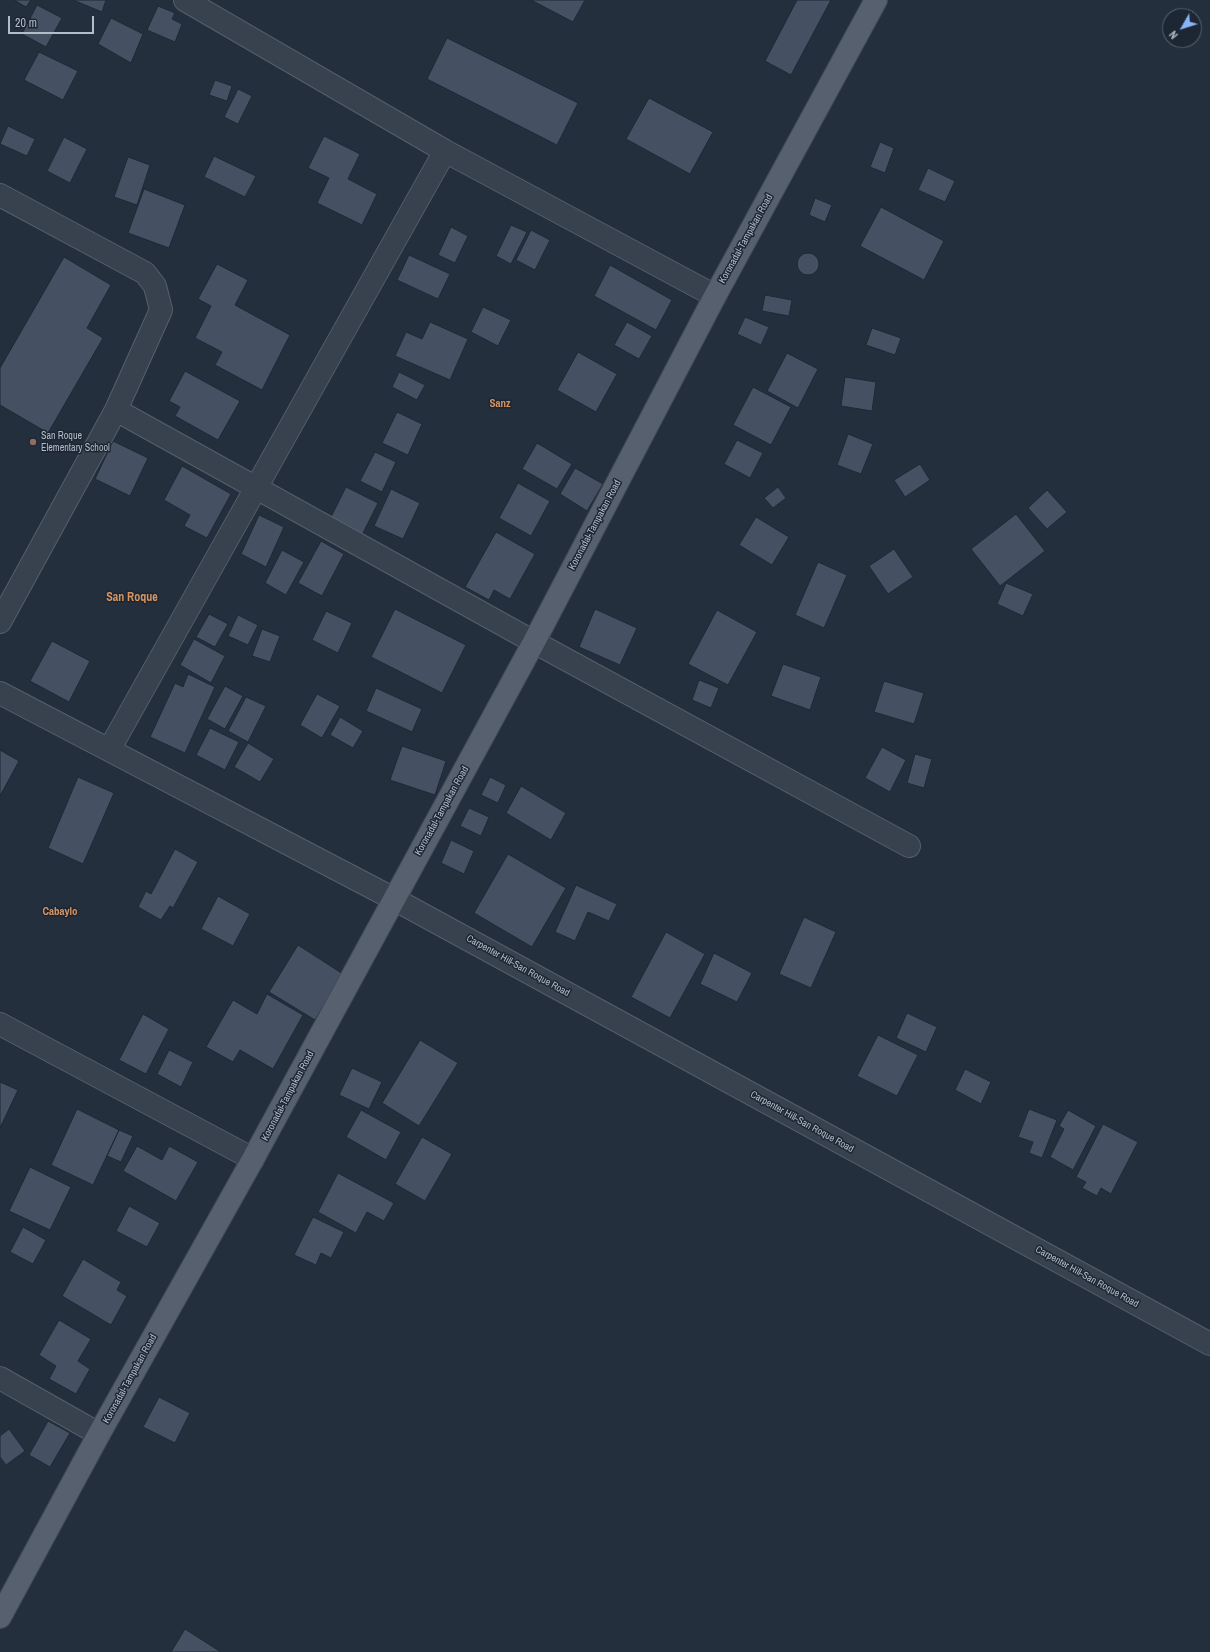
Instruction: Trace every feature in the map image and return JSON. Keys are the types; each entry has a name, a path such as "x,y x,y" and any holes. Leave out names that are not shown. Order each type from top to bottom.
{"main road":[{"name":"Koronadal-Tampakan Road","path":"0,1618 99,1434 253,1159 534,642 715,296 876,0"}],"street":[{"path":"185,0 445,151 715,296"},
{"path":"109,750 445,151"},
{"path":"0,195 145,273 155,286 161,310 116,410 0,622"},
{"path":"116,410 534,642 909,846"},
{"name":"Carpenter Hill-San Roque Road","path":"0,693 394,899 1210,1344"},
{"path":"0,1024 253,1159"},
{"path":"0,1378 99,1434"}],"building":[{"path":"14,0 31,0 26,7"},
{"path":"73,0 106,0 102,12"},
{"path":"531,0 585,0 573,22"},
{"path":"797,0 831,0 791,75 765,61"},
{"path":"37,5 62,18 46,47 22,34"},
{"path":"158,6 175,13 172,19 182,24 175,42 147,30"},
{"path":"111,18 143,34 131,63 98,44"},
{"path":"447,38 578,103 557,145 427,79"},
{"path":"39,52 78,71 63,100 24,80"},
{"path":"215,80 232,86 227,101 209,95"},
{"path":"238,89 252,96 238,124 224,117"},
{"path":"649,98 713,132 690,174 626,139"},
{"path":"8,126 35,139 27,156 0,144"},
{"path":"324,136 360,154 348,179 377,194 362,225 317,203 329,178 308,168"},
{"path":"64,137 87,149 70,183 47,171"},
{"path":"880,142 894,148 885,173 870,167"},
{"path":"214,156 256,176 245,197 204,177"},
{"path":"128,157 150,165 137,205 114,197"},
{"path":"928,168 955,181 945,202 918,190"},
{"path":"144,189 185,205 169,248 128,233"},
{"path":"815,198 832,205 825,222 809,215"},
{"path":"881,207 944,241 924,280 860,246"},
{"path":"511,225 527,232 511,264 496,256"},
{"path":"451,227 468,236 455,263 438,255"},
{"path":"531,230 550,240 535,270 516,260"},
{"path":"808,253 816,256 819,264 816,272 808,275 800,272 797,264 800,256"},
{"path":"409,255 450,274 438,299 397,280"},
{"path":"64,257 111,285 87,328 103,338 48,433 0,405 0,368"},
{"path":"217,264 248,280 235,305 290,335 262,390 215,365 222,352 195,338 211,306 198,299"},
{"path":"610,265 672,300 656,330 594,296"},
{"path":"765,295 792,300 789,316 762,311"},
{"path":"483,307 511,320 498,346 471,332"},
{"path":"745,317 769,327 761,345 737,334"},
{"path":"430,322 468,339 450,380 395,356 406,332 422,339"},
{"path":"627,322 652,336 639,359 614,345"},
{"path":"872,328 901,338 895,355 866,345"},
{"path":"578,352 617,374 596,412 557,390"},
{"path":"787,353 818,369 798,408 767,391"},
{"path":"185,371 240,401 218,440 175,416 180,407 169,401"},
{"path":"399,372 425,385 417,400 392,387"},
{"path":"845,377 876,382 872,411 841,406"},
{"path":"753,387 791,407 771,445 733,425"},
{"path":"397,412 422,424 408,455 382,443"},
{"path":"848,434 873,444 861,474 837,465"},
{"path":"737,440 763,453 750,478 724,464"},
{"path":"113,441 148,458 130,496 95,479"},
{"path":"537,443 572,464 557,489 522,469"},
{"path":"375,452 396,462 382,492 360,481"},
{"path":"920,464 930,480 905,497 894,480"},
{"path":"182,466 231,494 207,538 184,526 190,515 164,500"},
{"path":"575,468 603,484 587,511 560,494"},
{"path":"518,483 550,501 531,536 499,518"},
{"path":"346,487 378,503 361,537 329,521"},
{"path":"778,487 786,498 773,508 764,498"},
{"path":"391,489 420,503 403,539 374,526"},
{"path":"1047,490 1067,512 1047,529 1028,508"},
{"path":"1016,514 1045,551 1000,586 971,549"},
{"path":"259,515 284,527 266,567 241,554"},
{"path":"756,517 789,537 772,565 739,545"},
{"path":"496,532 535,554 510,599 494,590 489,600 465,587"},
{"path":"321,541 344,554 322,596 298,583"},
{"path":"894,549 913,577 888,594 869,566"},
{"path":"282,550 304,562 286,595 265,583"},
{"path":"818,562 847,575 824,628 795,615"},
{"path":"1006,583 1033,594 1023,616 997,604"},
{"path":"395,609 466,645 442,693 371,657"},
{"path":"595,609 637,628 620,665 579,647"},
{"path":"717,610 757,632 728,685 688,664"},
{"path":"326,611 352,623 338,653 312,640"},
{"path":"209,614 228,624 215,647 196,637"},
{"path":"238,615 258,625 248,645 228,636"},
{"path":"262,629 280,636 270,662 252,656"},
{"path":"194,639 225,656 211,683 180,665"},
{"path":"52,641 90,661 69,702 30,681"},
{"path":"783,664 821,677 810,710 771,696"},
{"path":"188,674 215,687 185,753 150,737 175,683 183,687"},
{"path":"699,680 719,688 711,708 692,700"},
{"path":"884,681 924,693 914,724 874,712"},
{"path":"225,686 243,696 225,729 207,719"},
{"path":"376,688 422,709 412,732 366,711"},
{"path":"317,694 340,706 322,738 300,725"},
{"path":"246,697 266,706 248,742 228,731"},
{"path":"340,717 363,731 353,748 330,735"},
{"path":"210,728 239,742 225,770 196,755"},
{"path":"248,743 274,759 260,782 234,767"},
{"path":"402,746 446,761 435,795 390,780"},
{"path":"882,747 906,760 890,792 865,778"},
{"path":"0,750 19,761 0,796"},
{"path":"915,754 932,759 924,788 907,783"},
{"path":"78,777 114,793 83,864 48,848"},
{"path":"490,777 506,785 498,803 481,795"},
{"path":"521,786 566,813 551,840 506,813"},
{"path":"469,808 489,817 481,836 460,826"},
{"path":"451,840 474,851 464,874 441,863"},
{"path":"175,849 198,862 173,908 170,906 161,920 138,907 146,891 151,894"},
{"path":"508,854 566,888 532,947 474,913"},
{"path":"576,885 617,904 609,921 588,912 575,941 555,932"},
{"path":"218,896 250,914 233,946 201,929"},
{"path":"804,917 836,932 811,988 779,974"},
{"path":"666,932 705,954 670,1018 631,997"},
{"path":"298,945 343,974 315,1020 269,992"},
{"path":"714,953 752,973 737,1002 700,984"},
{"path":"267,994 303,1015 273,1069 240,1050 233,1062 206,1047 233,1000 257,1014"},
{"path":"907,1013 937,1027 926,1052 896,1038"},
{"path":"143,1014 169,1029 146,1074 119,1060"},
{"path":"878,1035 918,1055 897,1096 857,1076"},
{"path":"420,1040 458,1063 419,1126 382,1103"},
{"path":"169,1050 193,1062 181,1087 157,1074"},
{"path":"352,1068 382,1082 369,1109 339,1095"},
{"path":"965,1069 991,1082 981,1104 955,1090"},
{"path":"0,1082 18,1090 0,1128"},
{"path":"77,1109 119,1130 93,1185 51,1165"},
{"path":"1029,1109 1057,1120 1042,1158 1029,1153 1033,1142 1018,1137"},
{"path":"361,1110 401,1132 386,1160 346,1137"},
{"path":"1068,1110 1096,1126 1073,1170 1050,1157 1064,1129 1059,1126"},
{"path":"1103,1124 1138,1142 1111,1194 1101,1188 1097,1196 1082,1188 1086,1182 1076,1177"},
{"path":"119,1130 133,1136 121,1162 107,1156"},
{"path":"422,1137 452,1154 425,1201 395,1184"},
{"path":"137,1146 162,1160 169,1146 198,1162 176,1201 123,1171"},
{"path":"30,1167 71,1187 50,1230 9,1211"},
{"path":"338,1173 394,1203 384,1221 367,1212 356,1233 318,1212"},
{"path":"129,1206 160,1223 147,1247 116,1231"},
{"path":"313,1217 344,1232 331,1258 321,1253 316,1265 294,1255"},
{"path":"23,1227 46,1240 33,1264 10,1252"},
{"path":"83,1259 121,1282 117,1290 127,1296 111,1325 62,1296"},
{"path":"59,1320 91,1339 78,1361 90,1369 76,1394 49,1379 56,1366 39,1355"},
{"path":"159,1397 190,1413 175,1443 143,1427"},
{"path":"48,1421 70,1433 50,1467 29,1455"},
{"path":"9,1429 25,1451 6,1465 0,1457 0,1436"},
{"path":"185,1629 221,1652 171,1652"}],"place":[{"name":"San Roque Elementary School","path":"33,442"}],"district":[{"name":"Sanz","path":"500,404"},
{"name":"San Roque","path":"132,598"},
{"name":"Cabaylo","path":"60,912"}]}
